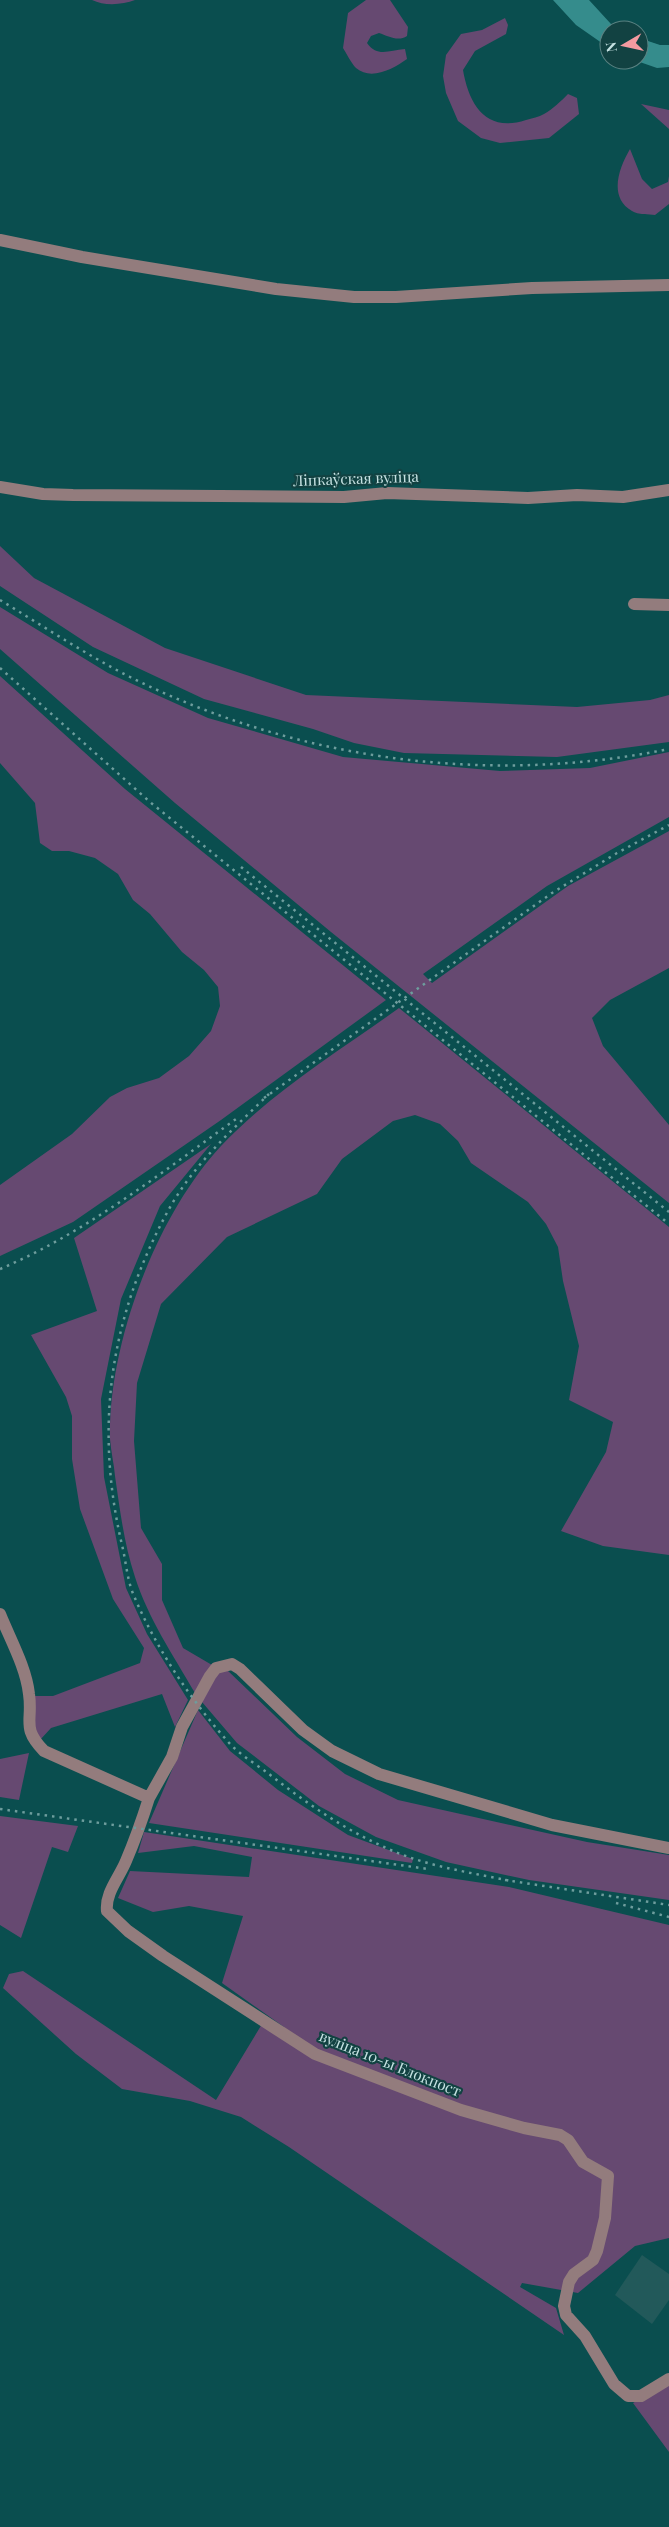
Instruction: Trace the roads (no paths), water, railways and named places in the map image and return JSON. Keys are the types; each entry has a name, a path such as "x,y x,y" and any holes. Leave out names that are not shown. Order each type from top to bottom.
{"street":[{"path":"0,240 82,257 276,289 354,297 396,297 532,288 669,285"},
{"name":"Ліпкаўская вуліца","path":"0,487 43,494 297,498 344,497 387,493 528,498 623,497 669,490"},
{"path":"634,604 669,605"},
{"path":"0,1614 21,1665 29,1694 29,1730 33,1740 44,1751 149,1798 172,1757 182,1726 210,1676 216,1668 232,1664 240,1669 303,1730 332,1751 362,1767 432,1791 552,1825 669,1848"},
{"name":"вуліца 10-ы Блокпост","path":"149,1798 134,1843 120,1876 110,1890 106,1902 108,1911 128,1931 163,1956 315,2054 461,2110 524,2128 560,2135 568,2140 583,2162 608,2176 605,2218 597,2251 593,2260 574,2274 569,2282 564,2306 566,2315 585,2336 614,2384 628,2396 641,2396 669,2379"}],"railway":[{"path":"0,600 130,677 193,705 259,728 326,746 394,758 462,764 531,765 600,760 669,749"},
{"path":"0,668 150,802 669,1224"},
{"path":"264,1098 552,893 617,853 669,825"},
{"path":"241,867 669,1212"},
{"path":"269,1094 202,1162 169,1209 149,1250 133,1290 121,1331 113,1372 109,1414 109,1457 114,1501 128,1577 143,1616 176,1675 231,1745 245,1757 324,1814 353,1832 399,1854 430,1864 511,1881"},
{"path":"0,1269 62,1238 122,1201 236,1119"},
{"path":"0,1809 428,1869"},
{"path":"505,1880 669,1905"},
{"path":"616,1903 669,1917"}]}
